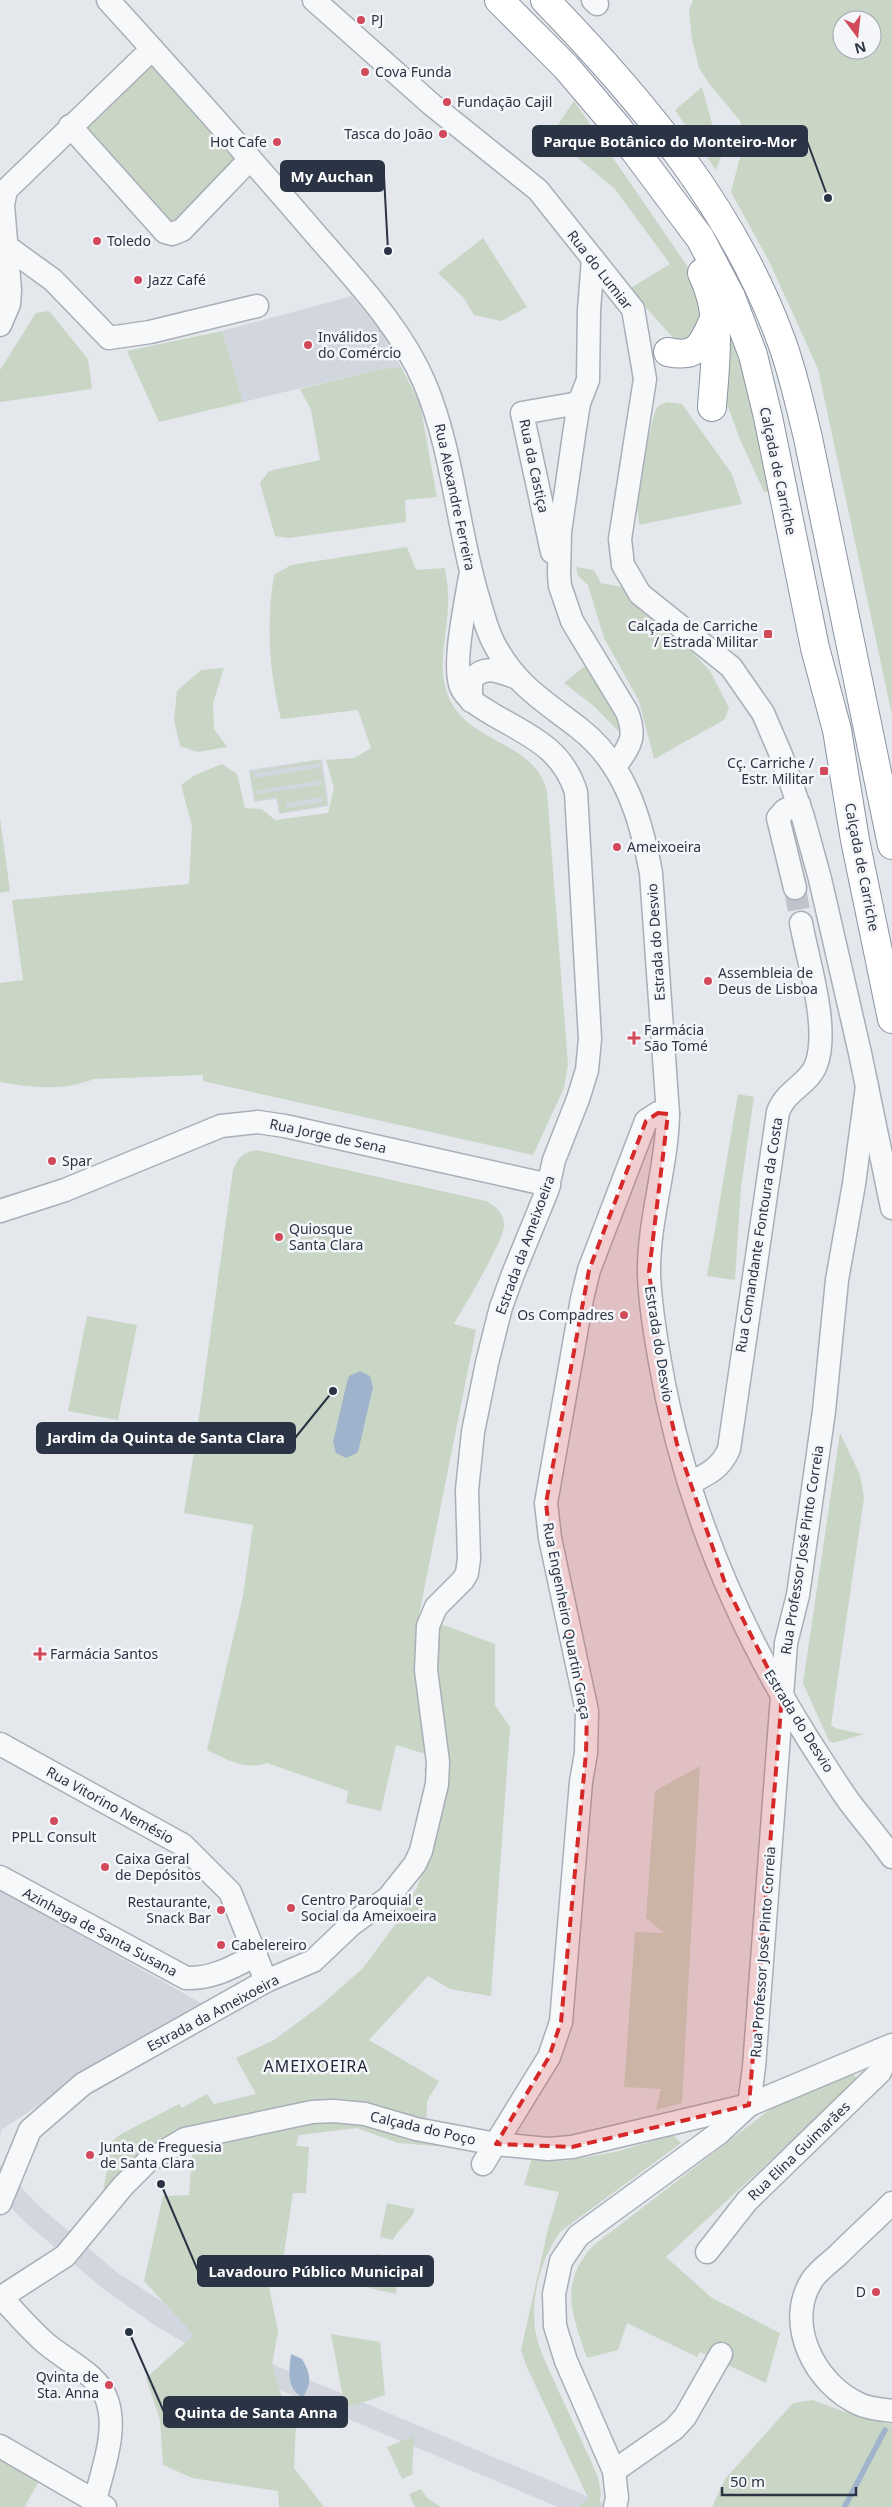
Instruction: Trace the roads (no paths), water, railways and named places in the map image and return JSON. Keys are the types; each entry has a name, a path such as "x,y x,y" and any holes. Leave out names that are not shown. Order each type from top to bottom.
{"highway":[{"name":"Calçada de Carriche","path":"499,0 566,68 617,127 700,238 731,297 753,356 768,417 815,648 837,730 855,840 892,1019"},
{"path":"545,0 596,53 668,140 710,197 762,293 781,339 796,385 891,832"},
{"path":"658,184 714,299 712,408"},
{"path":"668,352 680,355 692,354 703,344 715,315"},
{"path":"837,730 864,817 891,832"}],"street":[{"name":"Rua Alexandre Ferreira","path":"108,0 361,287 399,336 416,366 437,415 453,479 470,571 484,620 496,647 515,677 538,698"},
{"name":"Rua do Lumiar","path":"324,3 431,104 538,190 633,309 645,379 620,539 623,565 640,594 731,667 763,713 799,804"},
{"path":"0,325 9,304 10,290 2,206 6,190 70,126 152,49"},
{"path":"70,126 165,232 172,234 182,230 250,159"},
{"path":"6,246 53,280 108,338 150,332 257,306"},
{"name":"Rua da Castiça","path":"593,259 589,310 588,380 580,403 560,532 559,575 560,586 572,621 627,712 633,728 629,745 616,767"},
{"name":"Rua da Castiça","path":"559,575 550,543 522,412 580,403"},
{"path":"470,571 459,666 461,687 471,701"},
{"path":"471,701 471,680 478,672 493,669 515,677"},
{"name":"Estrada do Desvio","path":"538,698 581,730 604,751 616,767 629,792 645,842 651,873 668,1114 666,1146 654,1223 649,1272 650,1298 665,1392 677,1444 726,1586 752,1644 782,1696 848,1800 892,1858"},
{"name":"Estrada da Ameixoeira","path":"0,2203 30,2130 83,2084 266,1981 313,1961 352,1924 388,1898 415,1864 421,1851 437,1784 437,1745 426,1670 430,1620 436,1607 463,1580 467,1573 469,1559 467,1490 473,1432 487,1363 501,1308 549,1185 554,1160 583,1085 590,1040 576,792 566,768 548,747 471,701"},
{"path":"795,888 778,818 785,810 799,804 820,879 867,1086 892,1208"},
{"name":"Rua Comandante Fontoura da Costa","path":"690,1482 716,1469 724,1460 729,1449 778,1112 786,1096 807,1077 817,1063 822,1028 801,923"},
{"name":"Rua Professor José Pinto Correia","path":"749,2105 754,2068 786,1643 798,1595 824,1411 837,1280 854,1184 867,1086"},
{"name":"Rua Engenheiro Quartin Graça","path":"483,2164 549,2057 561,2022 581,1782 586,1753 587,1711 550,1538 546,1503 589,1270 646,1121 658,1113 668,1114"},
{"name":"Rua Jorge de Sena","path":"0,1211 77,1185 206,1131 245,1122 285,1126 549,1185"},
{"name":"Rua Vitorino Nemésio","path":"0,1744 183,1845 230,1892 266,1981"},
{"name":"Azinhaga de Santa Susana","path":"0,1878 186,1978 201,1979 215,1976 256,1956"},
{"name":"Calçada do Poço","path":"3,2293 65,2256 123,2186 148,2161 185,2139 312,2112 334,2111 366,2114 416,2129 496,2144 548,2149 572,2148 626,2136 688,2118 749,2105 886,2047"},
{"name":"Rua Elina Guimarães","path":"707,2252 747,2201 880,2072 884,2065 886,2047"},
{"path":"615,2507 617,2498 614,2471 566,2361 555,2326 554,2294 561,2262 578,2236 719,2133 749,2105"},
{"path":"892,2203 813,2278 803,2305 802,2325 806,2346 815,2365 829,2383 857,2403 892,2411"},
{"path":"0,2446 100,2504 110,2423 108,2400 96,2381 41,2340 3,2293"},
{"path":"614,2471 674,2429 685,2417 721,2354"}],"water":[{"path":"360,1371 370,1376 373,1387 359,1448 357,1453 346,1458 336,1453 333,1442 349,1376"},
{"path":"291,2354 302,2359 307,2369 309,2382 303,2397 298,2394 291,2384 289,2372"}],"waterway":[{"path":"845,2506 885,2430"}],"tunnel":[{"path":"795,888 801,923"}],"place":[{"name":"PJ","path":"361,20"},
{"name":"Cova Funda","path":"365,72"},
{"name":"Fundação Cajil","path":"447,102"},
{"name":"Tasca do João","path":"443,134"},
{"name":"Hot Cafe","path":"277,142"},
{"name":"Parque Botânico do Monteiro-Mor","path":"828,198"},
{"name":"Toledo","path":"97,241"},
{"name":"My Auchan","path":"388,251"},
{"name":"Jazz Café","path":"138,280"},
{"name":"Inválidos do Comércio","path":"308,345"},
{"name":"Calçada de Carriche / Estrada Militar","path":"768,634"},
{"name":"Cç. Carriche / Estr. Militar","path":"824,771"},
{"name":"Ameixoeira","path":"617,847"},
{"name":"Assembleia de Deus de Lisboa","path":"708,981"},
{"name":"Farmácia São Tomé","path":"634,1038"},
{"name":"Spar","path":"52,1161"},
{"name":"Quiosque Santa Clara","path":"279,1237"},
{"name":"Os Compadres","path":"624,1315"},
{"name":"Jardim da Quinta de Santa Clara","path":"333,1391"},
{"name":"Farmácia Santos","path":"40,1654"},
{"name":"PPLL Consult","path":"54,1821"},
{"name":"Caixa Geral de Depósitos","path":"105,1867"},
{"name":"Centro Paroquial e Social da Ameixoeira","path":"291,1908"},
{"name":"Restaurante, Snack Bar","path":"221,1910"},
{"name":"Cabelereiro","path":"221,1945"},
{"name":"Junta de Freguesia de Santa Clara","path":"90,2155"},
{"name":"Lavadouro Público Municipal","path":"161,2184"},
{"name":"D","path":"876,2292"},
{"name":"Quinta de Santa Anna","path":"129,2332"},
{"name":"Qvinta de Sta. Anna","path":"109,2385"}],"district":[{"name":"AMEIXOEIRA","path":"316,2066"}]}
